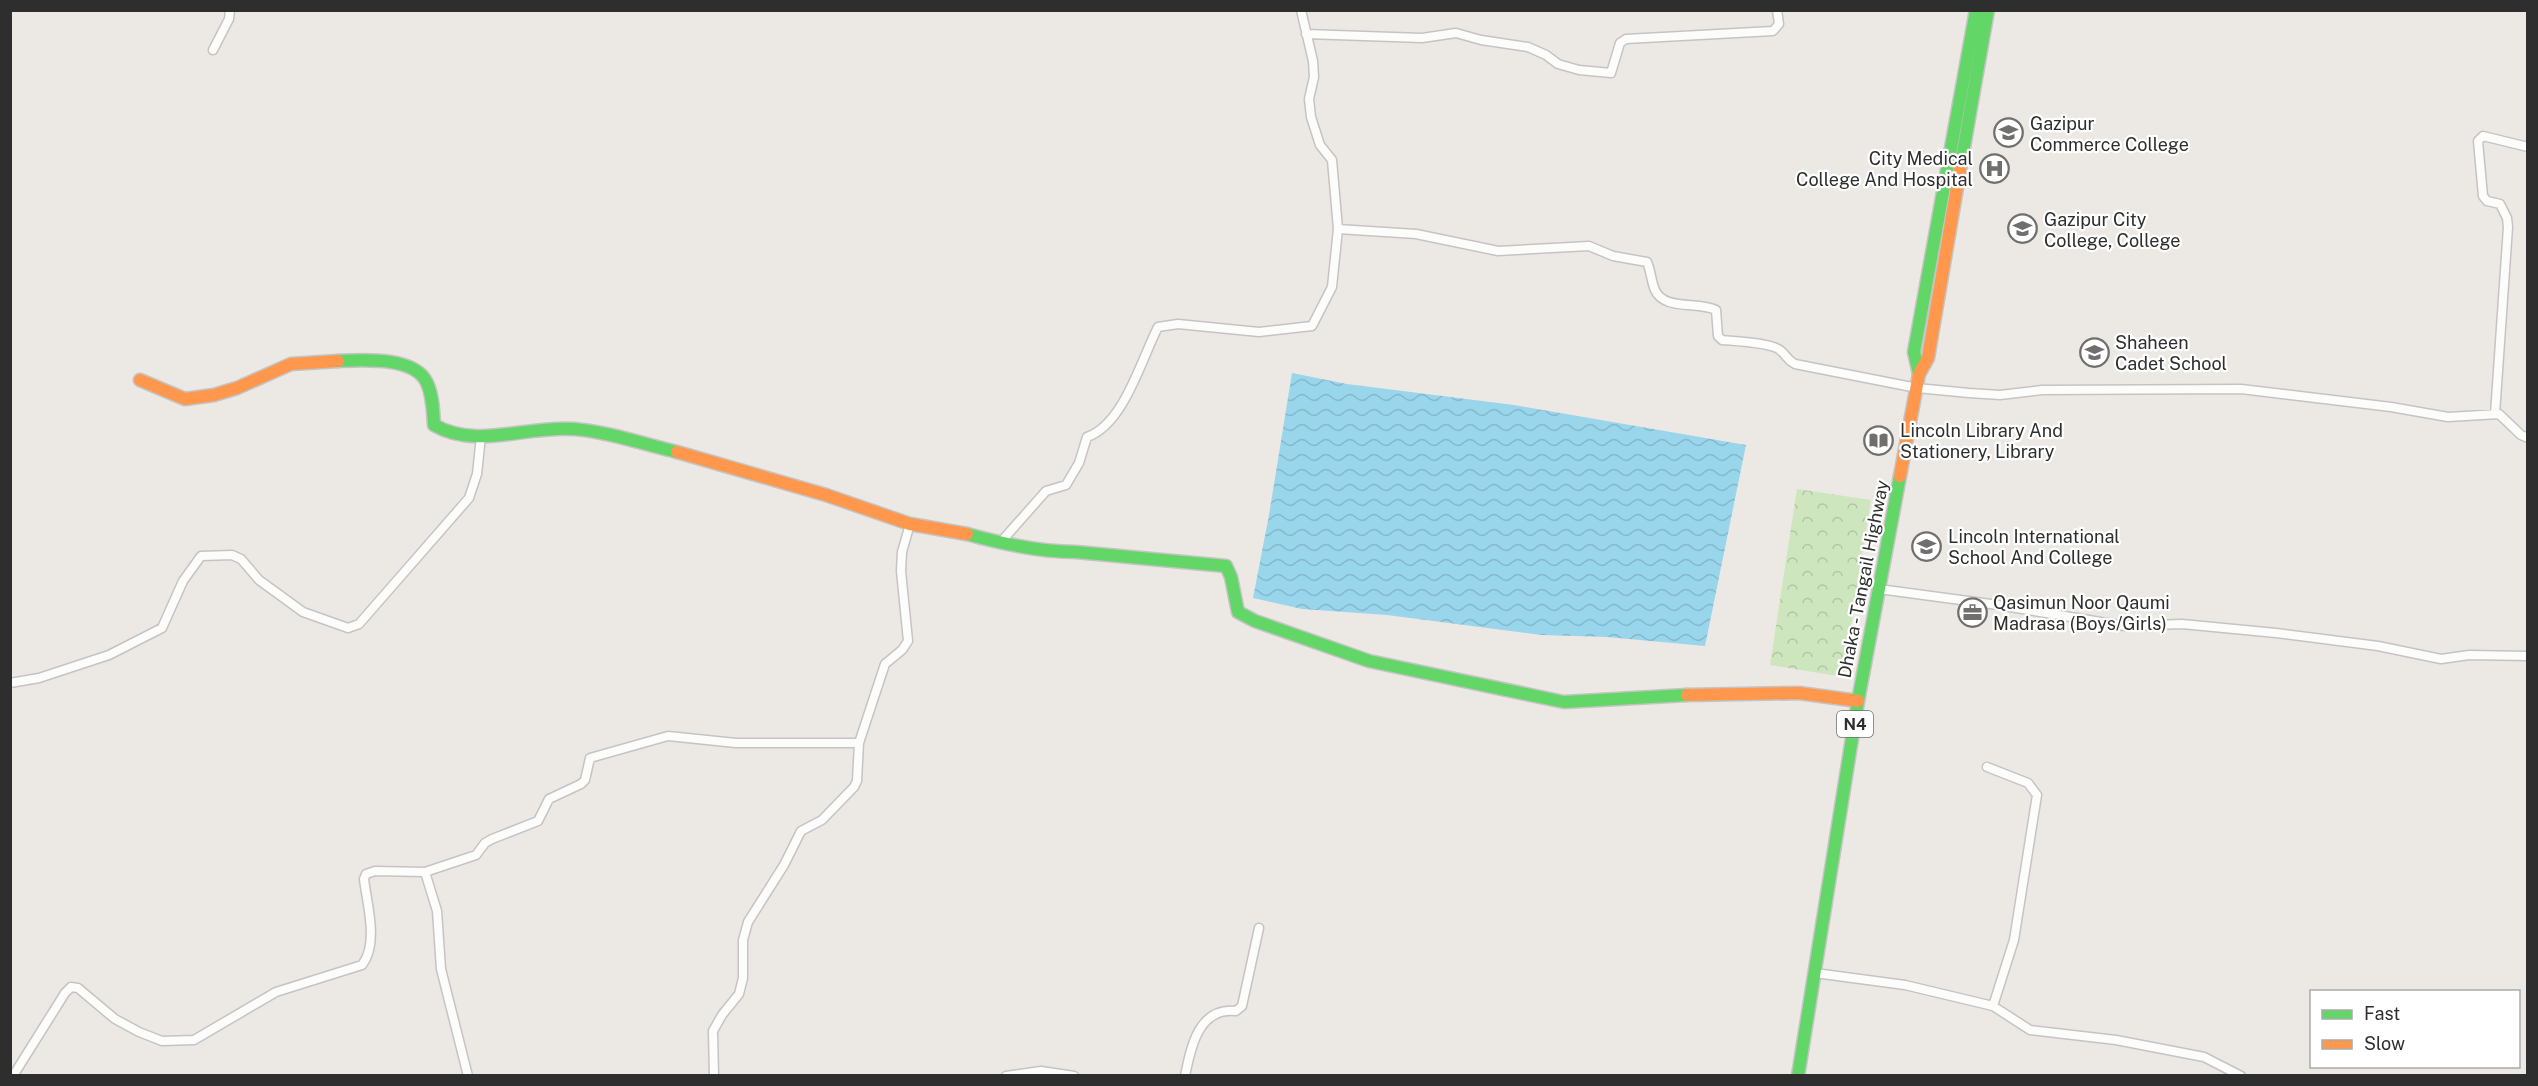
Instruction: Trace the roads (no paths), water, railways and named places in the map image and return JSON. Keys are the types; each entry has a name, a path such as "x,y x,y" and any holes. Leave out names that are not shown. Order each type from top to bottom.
{"main road":[{"name":"Dhaka - Tangail Highway","path":"1798,1076 1858,701 1917,388 1919,374 1914,352 1976,10"},
{"name":"Dhaka - Tangail Highway","path":"1919,374 1928,358 1988,10"},
{"path":"140,380 185,399 214,395 237,388 291,364 370,359 395,362 421,374 427,382 433,404 434,425 448,433 469,438 572,429 597,433 692,456 826,495 910,524 958,531 1000,543 1051,552 1076,552 1226,566 1232,576 1234,601 1238,612 1255,621 1370,661 1564,702 1654,696 1799,693 1858,701"}],"street":[{"path":"213,50 228,20 230,10"},
{"path":"1000,543 1046,491 1066,486 1079,463 1087,437 1097,434 1114,417 1140,368 1158,327 1178,324 1259,332 1312,326 1332,287 1338,229 1332,160 1320,145 1311,117 1309,99 1314,77 1313,61 1301,10"},
{"path":"1306,34 1422,38 1456,33 1481,40 1528,46 1558,64 1605,74 1611,73 1620,43 1626,39 1773,31 1779,24 1777,10"},
{"path":"2495,414 2508,227 2507,218 2500,204 2487,201 2483,196 2478,141 2483,136 2528,147"},
{"path":"1338,229 1416,234 1498,251 1589,246 1613,256 1647,262 1655,291 1661,299 1669,303 1708,306 1716,310 1718,336 1722,340 1772,347 1782,351 1787,360 1795,364 1917,388 2000,395 2043,390 2241,389 2391,407 2448,417 2499,414 2521,435 2528,438"},
{"path":"10,684 39,678 109,655 162,628 183,581 201,556 232,555 241,559 259,580 303,612 348,628 359,624 469,498 477,474 481,436"},
{"path":"714,1076 713,1031 722,1015 739,994 743,978 744,931 801,831 822,820 854,787 857,781 859,743 885,663 902,650 908,640 901,571 902,552 910,524"},
{"path":"1879,589 1998,605 2125,626 2182,624 2276,633 2378,646 2441,659 2469,655 2528,656"},
{"path":"13,1076 64,993 71,987 78,988 115,1019 139,1032 162,1041 194,1040 276,992 362,965 369,956 371,938 364,879 366,874 375,871 425,873 476,855 485,843 492,839 538,821 549,799 585,780 590,758 668,736 736,743 859,743"},
{"path":"1988,767 2028,783 2037,795 2014,940 1993,1006"},
{"path":"425,873 437,911 441,969 468,1076"},
{"path":"1185,1076 1191,1044 1202,1028 1214,1014 1221,1010 1236,1011 1242,1006 1259,928"},
{"path":"1815,973 1905,985 1993,1006 2030,1030 2116,1040 2204,1058 2241,1076"},
{"path":"1006,1076 1041,1071 1074,1076"}],"water":[{"path":"1292,373 1347,384 1514,405 1746,445 1705,646 1607,637 1542,635 1387,615 1302,609 1253,598"}],"place":[{"name":"Gazipur Commerce College","path":"2009,133"},
{"name":"City Medical College And Hospital","path":"1994,168"},
{"name":"Gazipur City College, College","path":"2023,229"},
{"name":"Shaheen Cadet School","path":"2094,352"},
{"name":"Lincoln Library And Stationery, Library","path":"1879,440"},
{"name":"Lincoln International School And College","path":"1927,546"},
{"name":"Qasimun Noor Qaumi Madrasa (Boys/Girls)","path":"1972,612"}]}
